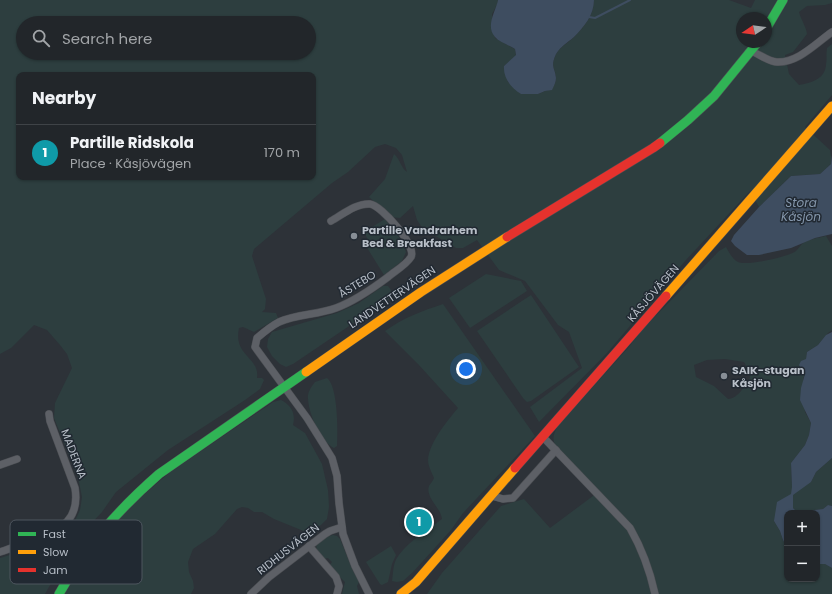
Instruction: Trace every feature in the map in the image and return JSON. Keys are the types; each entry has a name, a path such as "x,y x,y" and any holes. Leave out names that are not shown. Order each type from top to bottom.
{"street":[{"path":"772,19 783,0"},
{"path":"752,51 777,62 787,61 799,56 832,32"},
{"name":"LANDVETTERVÄGEN","path":"110,520 121,507 159,474 283,386 421,292 489,248 653,148 688,120 714,96 754,48"},
{"name":"KÅSJÖVÄGEN","path":"400,594 416,582 832,106"},
{"name":"ÅSTEBO","path":"283,386 255,346 257,338 279,322 327,311 358,298 375,287 411,257 412,253 407,242 389,218 373,205 365,204 331,221"},
{"path":"283,386 307,418 332,458 337,476 342,528 349,552 369,594"},
{"name":"MADERNA","path":"49,414 75,488 75,508 69,520"},
{"path":"543,437 630,528 642,552 655,594"},
{"path":"492,496 503,499 513,498 556,450"},
{"path":"0,465 17,459"},
{"name":"RIDHUSVÄGEN","path":"251,594 269,577 309,546 330,531 342,528"},
{"path":"309,546 338,581 340,586 337,594"},
{"name":"MADERNA","path":"0,552 10,548"},
{"name":"LANDVETTERVÄGEN","path":"59,594 65,584"}],"shaded area":[{"path":"0,0 498,0 492,14 495,38 515,49 516,56 504,66 508,82 521,94 538,94 553,88 556,79 553,64 554,58 558,51 585,25 592,11 594,0 729,0 751,8 755,0 832,0 832,3 825,5 807,6 799,12 807,34 793,52 785,55 789,74 799,85 804,84 817,80 823,74 826,65 827,48 832,44 832,95 805,127 830,150 831,164 820,174 791,176 759,207 750,191 685,261 607,353 539,422 530,407 582,368 569,332 558,325 525,281 499,270 477,240 463,248 456,248 423,229 417,220 413,206 400,218 391,217 369,197 385,179 394,154 407,172 402,155 396,148 385,144 375,147 348,172 332,183 254,249 252,256 266,299 265,309 262,312 276,313 278,318 254,332 243,327 239,328 238,337 240,345 255,365 257,378 262,378 264,380 260,389 168,450 116,492 95,520 75,520 80,510 82,497 78,477 54,418 55,403 72,368 67,354 47,330 34,325 11,348 0,354"},
{"path":"385,219 401,240 406,252 402,261 384,275 366,246 368,240 364,232"},
{"path":"826,236 832,246 832,330 818,345 807,352 805,374 803,379 805,412 811,423 809,435 805,445 791,463 792,487 811,482 816,472 832,458 832,506 828,505 823,509 814,510 795,510 793,508 790,510 784,510 784,514 774,521 784,542 784,582 820,582 820,564 825,564 832,568 832,594 427,594 442,573 501,506 524,499 550,528 597,493 555,445 554,434 557,427 628,348 643,329 719,251 726,247 736,261 750,263 777,258 792,253 796,251 804,242","holes":["725,359 744,362 748,369 750,378 741,391 732,398 728,399 714,386 696,377 694,365 707,360"]},
{"path":"486,274 521,281 527,291 470,328 449,298"},
{"path":"383,286 388,286 391,290 389,299 293,364 286,367 280,364 272,356 267,347 268,339 272,332 337,313 359,303"},
{"path":"531,295 579,367 531,401 527,402 477,331"},
{"path":"443,304 535,436 463,513 451,530 413,572 403,581 397,582 392,581 394,564 398,556 409,544 442,519 428,490 434,478 429,467 429,453 444,426 458,408 418,364 385,331 413,315"},
{"path":"327,378 331,383 335,399 337,446 334,448 324,440 316,426 308,399 309,392 315,382"},
{"path":"281,400 288,404 294,417 293,425 305,433 322,464 328,490 329,507 327,519 321,525 312,531 306,532 274,519 262,512 254,512 248,508 242,507 237,509 215,534 193,549 188,562 189,572 194,588 191,594 64,594 70,584 142,584 142,520 116,520 170,472 273,402"},
{"path":"333,535 340,539 359,582 357,586 359,594 342,594 345,582 329,566 332,562 328,558 323,559 317,552 316,544 326,537"},
{"path":"391,546 396,555 392,564 388,582 382,585 366,562"},
{"path":"10,555 10,584 51,584 45,594 0,594 0,558"}],"water":[{"path":"498,0 594,0 592,11 585,25 562,47 554,58 553,64 556,80 552,90 538,94 521,94 514,89 506,79 504,66 516,55 515,49 499,40 492,33 491,23"},
{"name":"Stora Kåsjön","path":"832,155 832,234 815,238 791,248 759,255 747,255 735,246 731,241 734,235 759,207 791,176 820,174 831,164"},
{"path":"832,332 832,458 816,472 811,482 793,495 793,508 795,510 784,510 784,542 774,521 777,502 791,494 791,463 805,445 809,435 811,423 800,400 801,388 805,374 799,365 801,361 806,359 807,352 818,345 826,335"},
{"path":"828,505 832,506 832,568 825,564 820,564 820,510 814,510 823,509"}],"waterway":[{"path":"589,17 595,18 630,0"}],"traffic: fast":[{"path":"772,19 783,0"},
{"path":"660,143 714,96 753,48"},
{"path":"112,520 159,474 306,372"},
{"path":"59,594 65,584"}],"traffic: slow":[{"path":"666,296 832,106"},
{"path":"306,372 421,292 507,237"},
{"path":"401,594 416,582 515,468"}],"traffic: jam":[{"path":"507,237 660,143"},
{"path":"515,468 666,296"}],"place":[{"name":"Partille Vandrarhem Bed & Breakfast","path":"354,236"},
{"name":"SAIK-stugan Kåsjön","path":"724,376"},
{"name":"Partille Ridskola","path":"419,522"}]}
